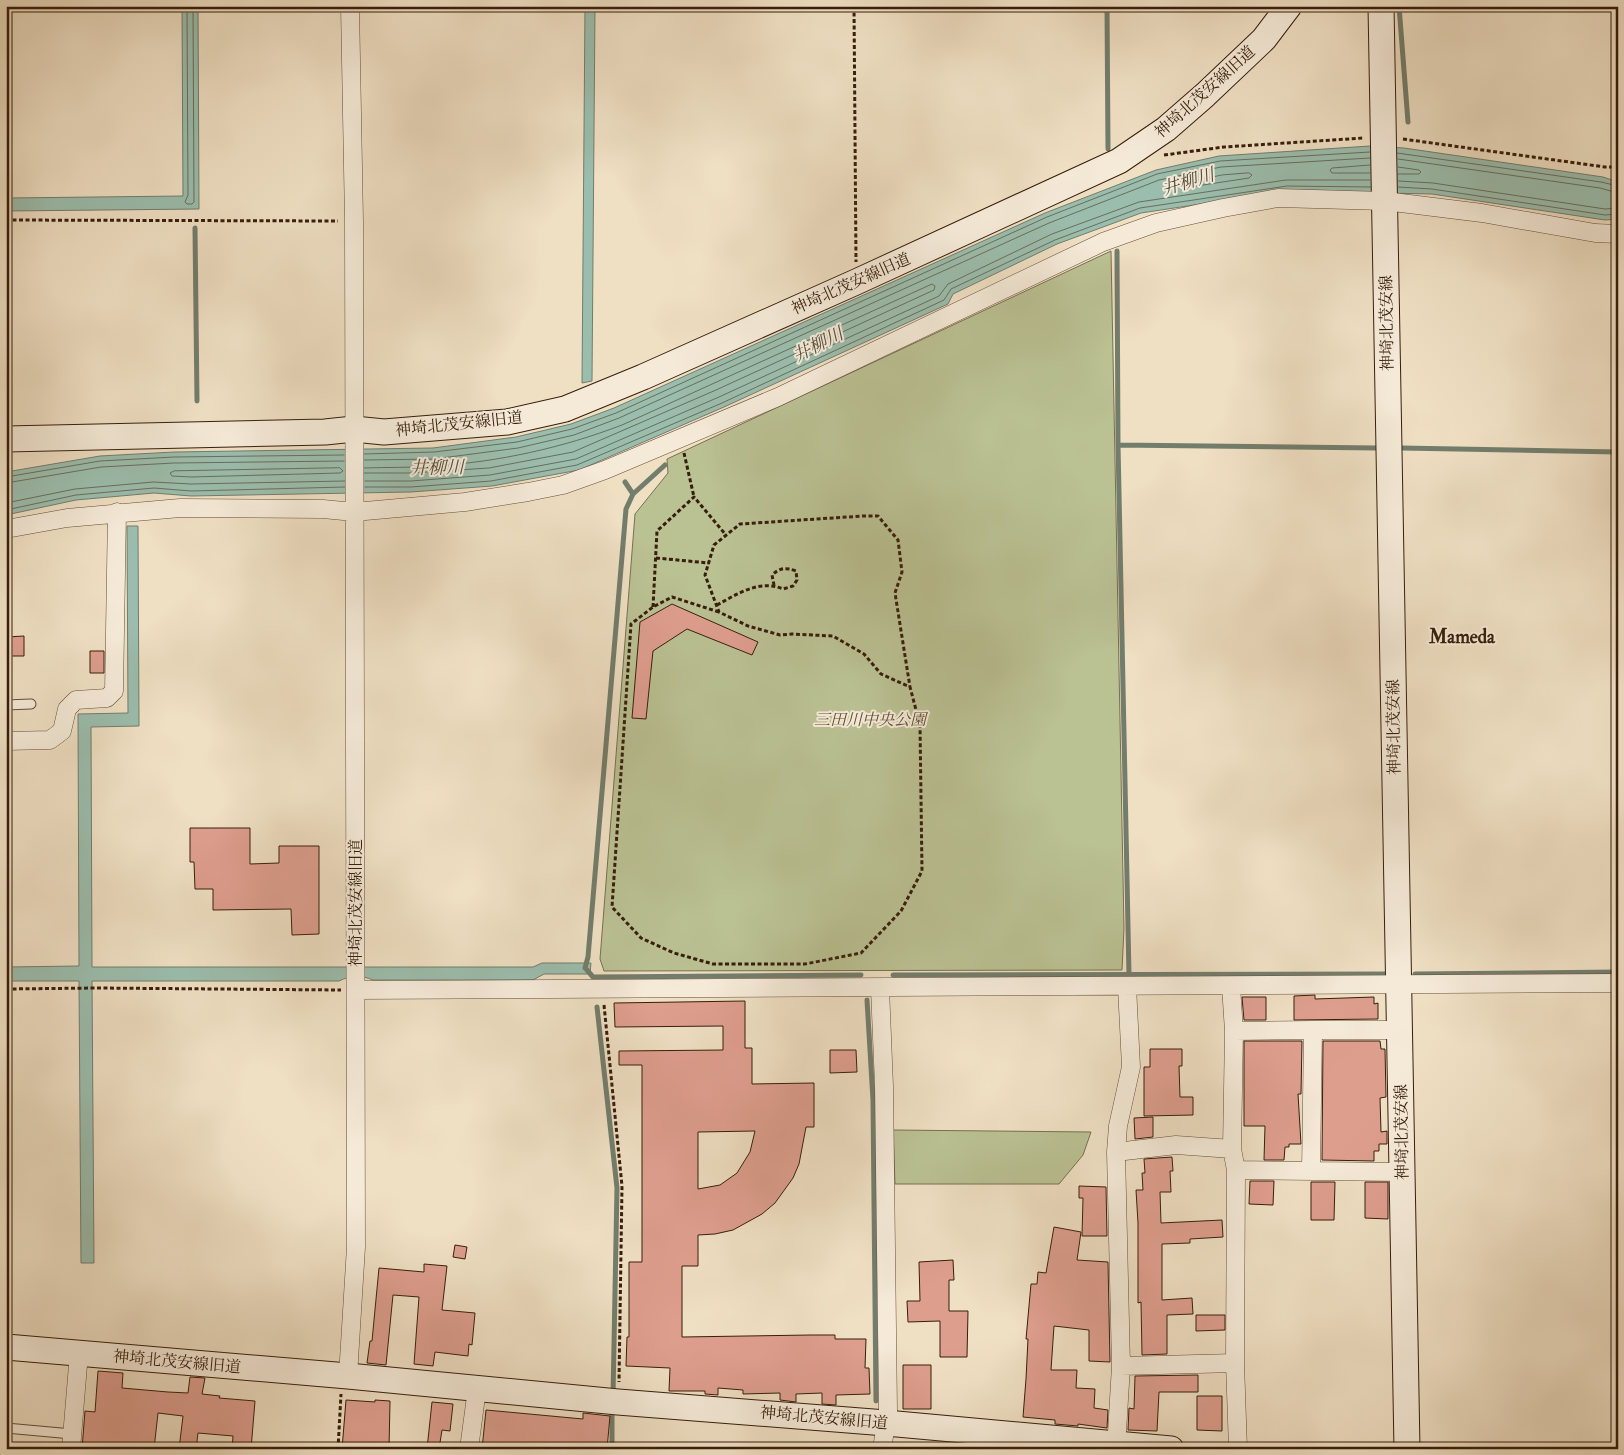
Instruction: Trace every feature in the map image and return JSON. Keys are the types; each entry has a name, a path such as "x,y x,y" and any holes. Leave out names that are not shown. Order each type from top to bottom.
{"street":[{"path":"350,6 354,221 353,436"},
{"name":"神埼北茂安線旧道","path":"6,439 325,432 353,436 507,422 566,409 643,377 856,282 1119,161 1166,129 1205,95 1264,39 1290,6"},
{"name":"神埼北茂安線","path":"1381,6 1407,1449"},
{"path":"6,529 67,518 117,512 180,508 323,509 465,502 563,485 606,470 778,397 1103,242 1156,223 1223,208 1278,198 1385,201 1482,213 1595,233 1618,234"},
{"name":"神埼北茂安線旧道","path":"348,1376 356,1247 353,436"},
{"path":"6,741 50,740 62,731 67,709 76,700 107,698 114,690 117,512"},
{"path":"356,978 602,989 1618,983"},
{"path":"1116,1446 1121,1366 1116,1152 1118,1126 1131,1067 1126,986"},
{"path":"1231,986 1234,1030 1232,1149 1236,1170 1238,1449"},
{"path":"880,988 884,1086 888,1411 882,1449"},
{"path":"1234,1030 1400,1030"},
{"path":"1311,1170 1313,1030"},
{"path":"1116,1152 1176,1145 1232,1149"},
{"path":"1236,1170 1403,1172"},
{"name":"神埼北茂安線旧道","path":"6,1347 348,1376 618,1402 886,1423 1116,1446 1170,1449"},
{"path":"72,1441 79,1353"},
{"path":"1121,1366 1236,1363"},
{"path":"469,1449 477,1389"}],"lane":[{"path":"6,705 31,704"},
{"path":"6,1428 72,1441"}],"path":[{"path":"854,6 856,282"},
{"path":"1157,156 1224,147 1384,136 1605,167 1618,167"},
{"path":"6,220 354,221"},
{"path":"680,438 694,497 726,535"},
{"path":"653,607 657,532 694,497"},
{"path":"719,612 705,576 714,545 740,524 878,516 898,540 902,572 896,593 910,687 920,725 922,871 901,911 861,952 805,964 714,964 674,953 641,938 612,907 631,624 653,607 672,597 719,612 748,626 780,635 833,636 864,654 881,674 910,687"},
{"path":"656,558 709,563"},
{"path":"717,605 745,589 774,585 783,590 793,586 797,580 796,571 787,568 779,569 772,575 774,585"},
{"path":"6,989 96,988 356,978"},
{"path":"602,989 622,1186 618,1402"},
{"path":"338,1449 341,1388 348,1376"}],"green space":[{"name":"三田川中央公園","path":"1111,251 1124,929 1122,970 604,971 600,959 635,514 668,473 667,459"},
{"path":"893,1130 1091,1132 1083,1155 1059,1184 895,1184"}],"water":[{"path":"182,6 198,6 199,209 6,211 6,198 183,196"},
{"path":"585,6 595,6 592,381 582,383"},
{"name":"井柳川","path":"1370,146 1404,148 1603,177 1618,182 1618,219 1605,220 1432,194 1287,191 1141,213 1057,244 953,294 948,304 724,407 579,470 492,486 411,492 191,496 154,493 76,500 6,515 6,472 100,456 174,452 433,448 516,437 571,424 614,408 1045,213 1156,170 1219,156"},
{"path":"127,526 138,526 139,726 91,727 92,967 533,967 542,963 591,963 590,974 544,974 533,980 373,980 356,976 339,981 92,981 94,1263 81,1263 79,981 6,981 6,967 79,966 78,714 128,713"}],"building":[{"path":"672,604 758,642 752,655 687,629 653,651 646,719 632,718 640,622"},
{"path":"24,636 24,656 6,656 6,637"},
{"path":"90,651 104,651 104,673 90,673"},
{"path":"190,828 250,828 250,864 279,863 279,846 319,846 319,934 292,935 291,909 213,910 213,889 195,889 194,862 190,862"},
{"path":"1315,995 1315,999 1374,997 1374,1004 1378,1003 1378,1019 1294,1020 1294,996"},
{"path":"1242,997 1266,997 1266,1020 1244,1020"},
{"path":"745,1001 745,1048 752,1048 752,1084 814,1083 814,1127 806,1127 799,1164 793,1178 775,1203 762,1214 733,1230 698,1235 698,1266 682,1266 682,1337 835,1335 835,1339 866,1339 865,1368 869,1368 870,1394 836,1395 836,1405 822,1404 822,1393 796,1394 796,1402 780,1400 780,1393 743,1394 743,1390 718,1388 718,1395 705,1394 705,1391 669,1391 670,1368 626,1366 627,1337 629,1337 629,1262 642,1262 642,1065 619,1065 619,1051 723,1050 723,1026 615,1027 614,1003","holes":["755,1131 750,1152 737,1173 720,1185 698,1189 698,1132"]},
{"path":"1244,1041 1302,1041 1301,1094 1298,1094 1301,1144 1289,1144 1289,1147 1285,1147 1284,1160 1264,1160 1265,1126 1244,1126"},
{"path":"1323,1041 1380,1041 1381,1049 1385,1049 1386,1097 1380,1098 1381,1132 1387,1131 1387,1144 1379,1144 1379,1151 1374,1151 1374,1161 1322,1160"},
{"path":"1150,1049 1182,1049 1182,1066 1179,1066 1180,1097 1193,1097 1193,1115 1144,1116 1144,1067 1150,1067"},
{"path":"830,1050 856,1050 857,1072 830,1073"},
{"path":"1153,1117 1153,1137 1135,1139 1134,1118"},
{"path":"1172,1157 1173,1171 1170,1171 1171,1192 1160,1192 1161,1223 1222,1220 1223,1237 1190,1239 1190,1243 1162,1244 1162,1300 1192,1298 1193,1314 1167,1315 1167,1354 1142,1355 1141,1302 1138,1303 1136,1190 1143,1190 1142,1173 1145,1173 1144,1159"},
{"path":"1250,1181 1274,1181 1273,1205 1249,1204"},
{"path":"1311,1182 1335,1182 1334,1220 1311,1220"},
{"path":"1365,1182 1388,1182 1388,1219 1365,1218"},
{"path":"1079,1186 1106,1187 1107,1236 1082,1236 1083,1198 1079,1198"},
{"path":"1054,1227 1081,1232 1077,1260 1108,1262 1110,1362 1089,1361 1089,1330 1054,1326 1051,1370 1077,1370 1076,1388 1095,1389 1094,1408 1108,1410 1107,1428 1078,1424 1078,1426 1055,1424 1055,1420 1023,1417 1028,1339 1026,1339 1031,1284 1037,1284 1038,1272 1046,1273"},
{"path":"455,1245 467,1247 465,1259 453,1257"},
{"path":"953,1260 954,1280 949,1280 949,1311 968,1311 967,1357 940,1357 940,1321 908,1322 907,1301 920,1301 919,1262"},
{"path":"424,1264 447,1266 442,1310 475,1313 472,1345 469,1344 468,1356 435,1352 433,1366 414,1364 419,1297 393,1295 386,1365 367,1363 370,1341 372,1341 379,1268 424,1272"},
{"path":"1196,1315 1225,1315 1225,1330 1196,1331"},
{"path":"903,1365 931,1365 931,1409 903,1409"},
{"path":"98,1371 123,1373 122,1388 168,1392 188,1393 190,1377 205,1378 202,1394 220,1396 219,1398 255,1401 251,1449 232,1449 233,1436 198,1433 196,1449 179,1449 183,1416 158,1413 154,1449 120,1445 120,1449 82,1449 85,1411 95,1412"},
{"path":"1198,1375 1198,1392 1159,1392 1157,1431 1128,1430 1129,1408 1134,1409 1135,1376"},
{"path":"1197,1396 1222,1396 1222,1431 1197,1430"},
{"path":"346,1400 390,1401 389,1449 342,1449"},
{"path":"432,1402 453,1404 450,1431 442,1430 439,1449 427,1449"},
{"path":"486,1410 583,1419 583,1413 610,1416 607,1449 482,1449"}],"waterway":[{"path":"1107,6 1108,149"},
{"path":"1399,6 1408,122"},
{"path":"195,228 197,401"},
{"path":"1117,251 1118,445 1129,975"},
{"path":"1118,445 1377,448"},
{"path":"1401,448 1618,452"},
{"path":"633,494 665,465"},
{"path":"585,968 588,957 626,509 633,494 625,482"},
{"path":"587,970 593,977 861,975"},
{"path":"1415,974 1618,972"},
{"path":"893,975 1388,974"},
{"path":"867,1000 873,1100 876,1401"},
{"path":"597,1007 617,1188 613,1396"},
{"path":"612,1409 612,1449"}],"district":[{"name":"Mameda","path":"1462,637"}]}
